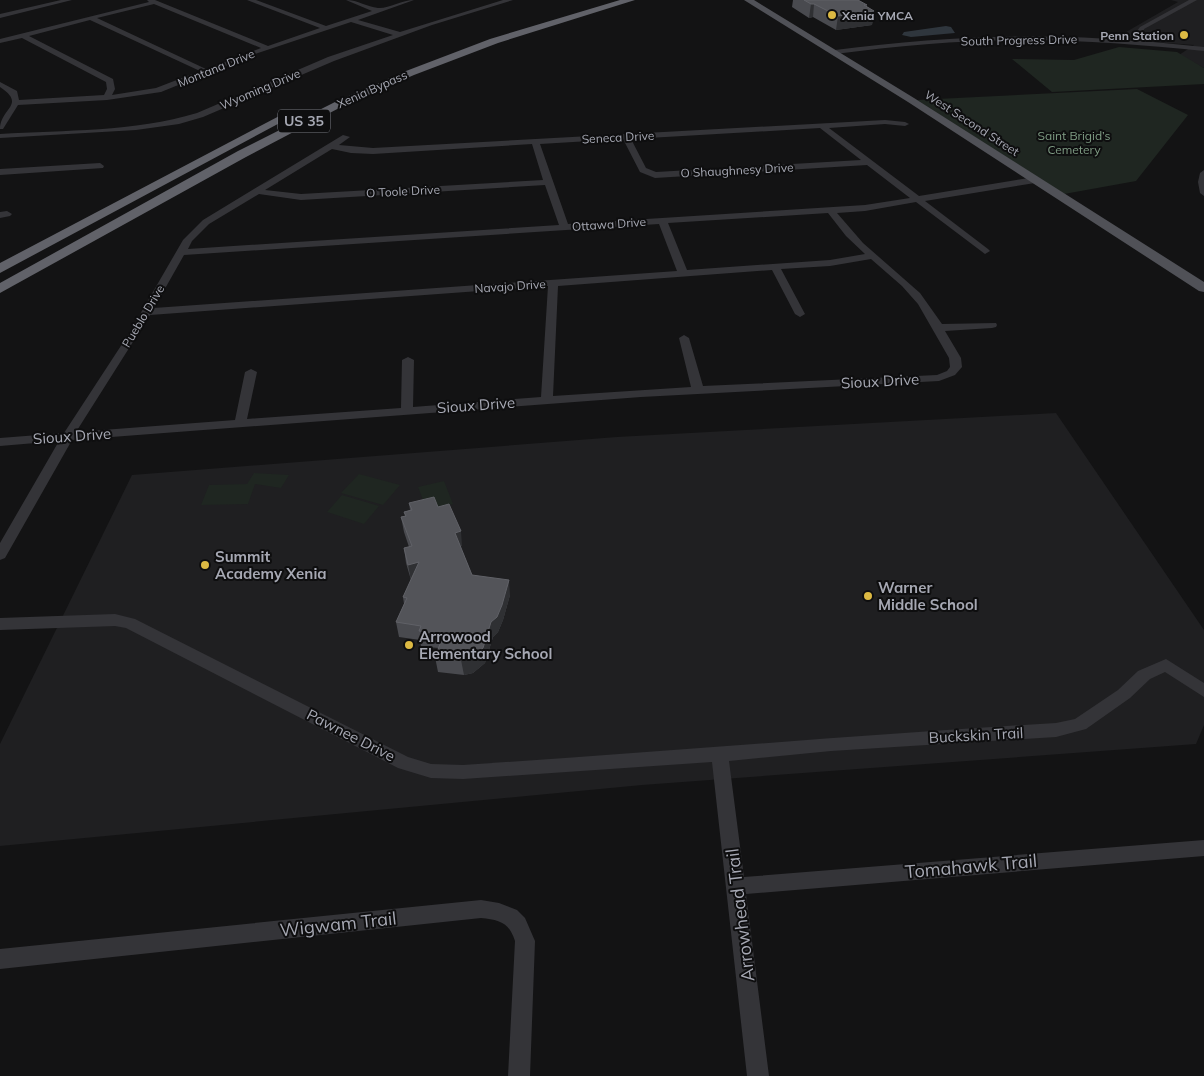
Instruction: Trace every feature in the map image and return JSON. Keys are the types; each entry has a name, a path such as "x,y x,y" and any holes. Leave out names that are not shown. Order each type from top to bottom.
{"highway":[{"path":"560,10 598,0"},
{"name":"Xenia Bypass","path":"0,290 242,154 339,104 410,73 494,40 630,0"},
{"name":"Xenia Bypass","path":"364,80 451,45 527,20"},
{"name":"US 35","path":"0,269 250,133 300,109"}],"main road":[{"name":"West Second Street","path":"748,0 835,52 1201,283"}],"street":[{"path":"0,16 69,0"},
{"path":"250,0 325,28"},
{"path":"349,0 379,10"},
{"name":"Montana Drive","path":"15,103 107,98 158,90 267,48 411,0"},
{"name":"Wyoming Drive","path":"0,136 136,128 176,122 200,115 318,64 400,35 510,0"},
{"path":"1139,43 1142,28 1194,0"},
{"path":"0,41 153,1 267,48"},
{"path":"91,18 208,72"},
{"path":"351,20 400,35"},
{"path":"22,35 110,81 111,90 107,98"},
{"name":"South Progress Drive","path":"835,52 896,45 1019,38 1079,38 1204,49"},
{"path":"0,84 14,93 16,98 15,103 0,126"},
{"name":"Seneca Drive","path":"331,146 351,150 373,151 886,122 905,124"},
{"path":"822,126 985,252"},
{"name":"Pueblo Drive","path":"0,555 68,437 191,236 201,226 346,136"},
{"name":"O Shaughnesy Drive","path":"626,137 643,170 655,175 869,162"},
{"path":"535,142 564,227"},
{"path":"0,172 100,166"},
{"path":"1204,173 1202,182 1204,192"},
{"name":"Ottawa Drive","path":"181,252 873,207 1035,180"},
{"name":"O Toole Drive","path":"258,191 302,197 548,182"},
{"path":"831,210 840,225 916,295 938,328 992,325"},
{"path":"662,221 683,274"},
{"name":"Navajo Drive","path":"146,312 830,263 873,256"},
{"path":"775,267 800,314"},
{"path":"547,400 552,283"},
{"name":"Sioux Drive","path":"0,442 547,400 698,390 939,378 951,373 956,367 956,361 938,328"},
{"path":"684,338 698,390"},
{"path":"407,410 408,360"},
{"path":"240,423 251,372"},
{"name":"Pawnee Drive","path":"0,624 115,620 130,623 404,763 431,771 463,772 720,755"},
{"name":"Buckskin Trail","path":"720,755 831,744 1056,730 1080,724 1124,694 1144,675 1166,665 1204,691"},
{"name":"Arrowhead Trail","path":"720,755 758,1076"},
{"name":"Tomahawk Trail","path":"737,886 1204,848"},
{"name":"Wigwam Trail","path":"0,959 481,909 499,912 513,916 521,925 525,941 520,1076"}],"shaded area":[{"path":"1171,0 1204,0 1204,68 1179,55 1194,45 1114,39 1178,2"},
{"path":"946,26 951,27 955,33 911,37 902,35 904,32"},
{"path":"1056,413 1204,630 1204,725 1196,744 642,785 0,846 0,744 132,475 617,437"}],"green space":[{"path":"1119,47 1177,52 1204,68 1204,84 1052,92 1012,59 1074,60"},
{"name":"Saint Brigid’s Cemetery","path":"1137,89 1188,115 1136,181 1064,194 917,100"},
{"path":"254,473 289,475 281,488 255,484 248,504 201,505 209,485 247,484"},
{"path":"359,474 400,485 383,505 341,493"},
{"path":"444,481 453,504 427,510 418,487"},
{"path":"342,495 379,506 364,524 327,512"}],"building":[{"path":"804,0 858,0 874,11 838,16"},
{"name":"Arrowood Elementary School","path":"434,497 438,507 449,504 461,531 455,533 472,575 509,580 502,605 497,617 491,622 483,648 471,658 461,660 435,657 444,634 419,631 421,626 396,622 407,598 403,597 419,562 408,565 404,548 412,546 401,517 406,516 404,512 412,510 409,503"}],"place":[{"name":"Xenia YMCA","path":"832,15"},
{"name":"Penn Station","path":"1184,35"},
{"name":"Summit Academy Xenia","path":"205,565"},
{"name":"Warner Middle School","path":"868,596"},
{"name":"Arrowood Elementary School","path":"409,645"}]}
